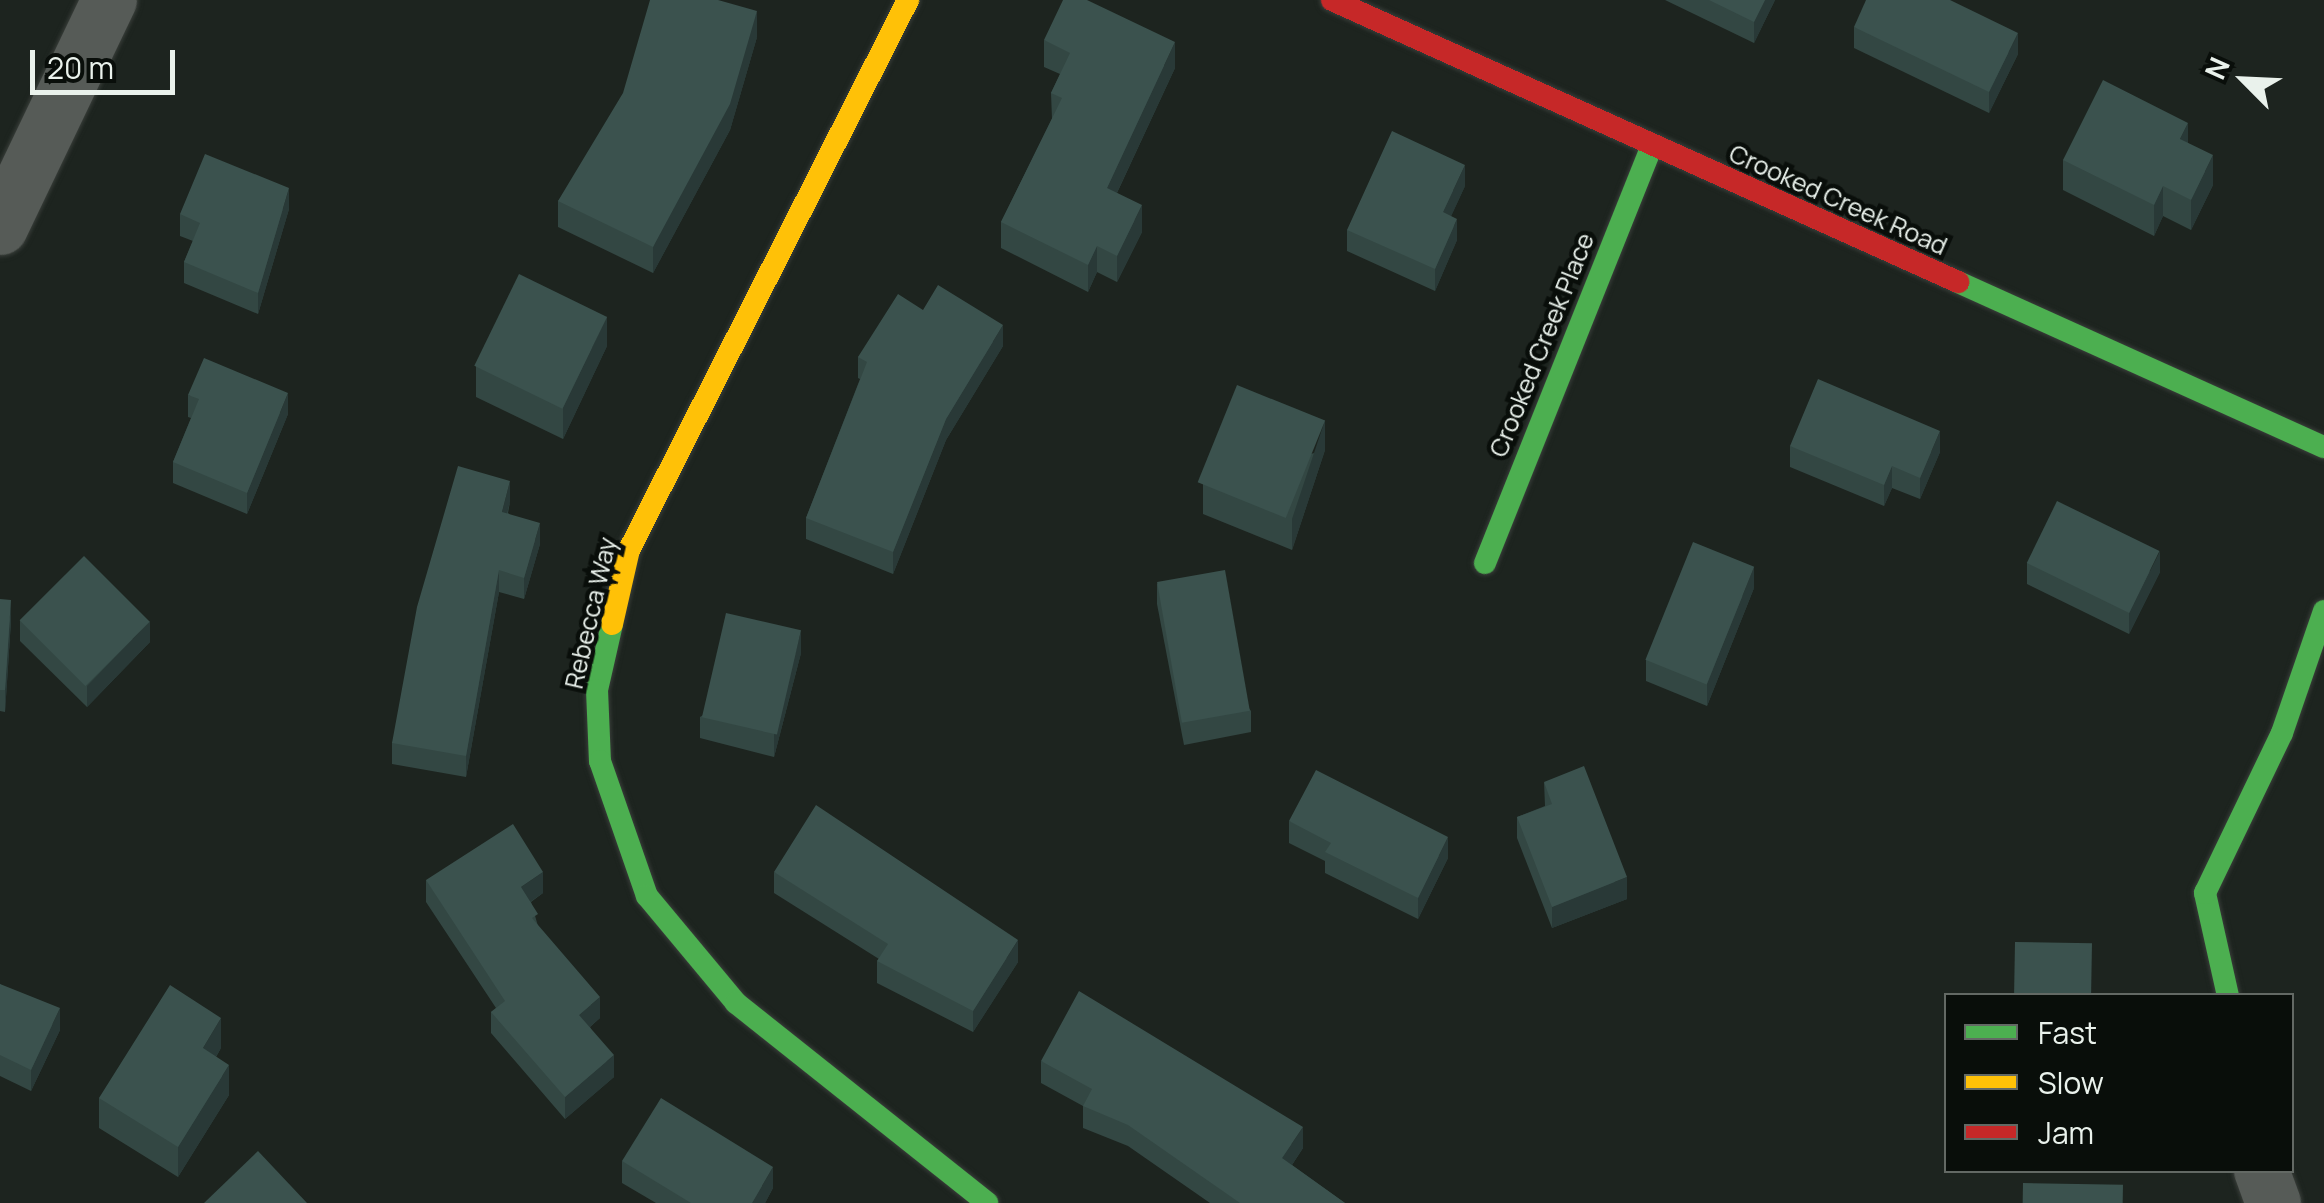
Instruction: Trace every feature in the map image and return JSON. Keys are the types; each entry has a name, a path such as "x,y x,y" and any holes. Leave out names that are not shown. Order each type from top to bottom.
{"street":[{"path":"0,227 109,0"},
{"name":"Rebecca Way","path":"908,0 629,550 596,690 600,761 647,896 736,1002 986,1203"},
{"name":"Crooked Creek Road","path":"1332,0 2324,447"},
{"name":"Crooked Creek Place","path":"1484,563 1651,147"},
{"path":"2227,993 2205,893 2282,733 2324,611"},
{"path":"2262,1173 2272,1203"}],"building":[{"path":"650,0 718,0 757,11 730,104 653,247 558,201 623,93"},
{"path":"1063,0 1087,0 1175,42 1107,188 1142,205 1117,256 1097,246 1088,265 1001,222 1062,98 1051,93 1070,53 1044,40"},
{"path":"1709,0 1765,0 1754,22"},
{"path":"1866,0 1950,0 2018,33 1989,92 1854,27"},
{"path":"2103,80 2188,123 2180,139 2213,155 2191,200 2163,186 2154,205 2063,160"},
{"path":"1392,131 1465,165 1443,212 1457,219 1435,269 1347,230"},
{"path":"205,154 289,188 258,293 184,262 200,223 180,214"},
{"path":"519,274 607,317 562,409 474,366"},
{"path":"938,285 1003,325 946,419 893,552 806,518 867,362 858,357 898,294 923,310"},
{"path":"204,358 288,393 247,493 173,462 199,399 188,395"},
{"path":"1818,379 1940,431 1920,478 1892,466 1884,485 1790,446"},
{"path":"1237,385 1325,421 1286,518 1198,482"},
{"path":"458,466 510,481 502,512 540,523 524,578 499,570 466,756 392,743 417,607"},
{"path":"2057,501 2159,551 2129,613 2027,563"},
{"path":"1693,542 1754,567 1707,684 1645,660"},
{"path":"84,556 150,622 85,686 20,620"},
{"path":"1225,570 1250,711 1182,723 1157,582"},
{"path":"0,599 11,600 5,690 0,690"},
{"path":"726,613 801,630 777,735 702,717"},
{"path":"1584,766 1627,877 1552,907 1517,817 1552,804 1544,782"},
{"path":"1316,770 1448,837 1418,898 1325,852 1331,843 1289,821"},
{"path":"816,805 1018,940 973,1011 877,961 888,944 774,872"},
{"path":"513,824 543,872 521,887 538,914 532,918 600,997 579,1015 614,1055 565,1097 491,1012 505,1001 426,880"},
{"path":"2015,942 2092,943 2091,993 2014,993"},
{"path":"0,984 60,1008 31,1070 0,1055"},
{"path":"170,985 221,1018 203,1048 229,1065 178,1147 99,1098"},
{"path":"1079,991 1303,1127 1282,1158 1345,1203 1240,1203 1128,1125 1083,1106 1092,1089 1041,1061"},
{"path":"661,1098 773,1167 752,1203 691,1203 622,1161"},
{"path":"258,1151 307,1203 204,1203"},
{"path":"2023,1183 2123,1185 2123,1203 2023,1203"}],"traffic: fast":[{"path":"1485,563 1651,147"},
{"path":"1958,282 2324,447"},
{"path":"2227,993 2205,893 2282,733 2324,611"},
{"path":"612,624 597,690 600,761 647,896 736,1003 987,1203"}],"traffic: slow":[{"path":"612,624 629,550 908,0"}],"traffic: jam":[{"path":"1332,0 1958,282"}]}
